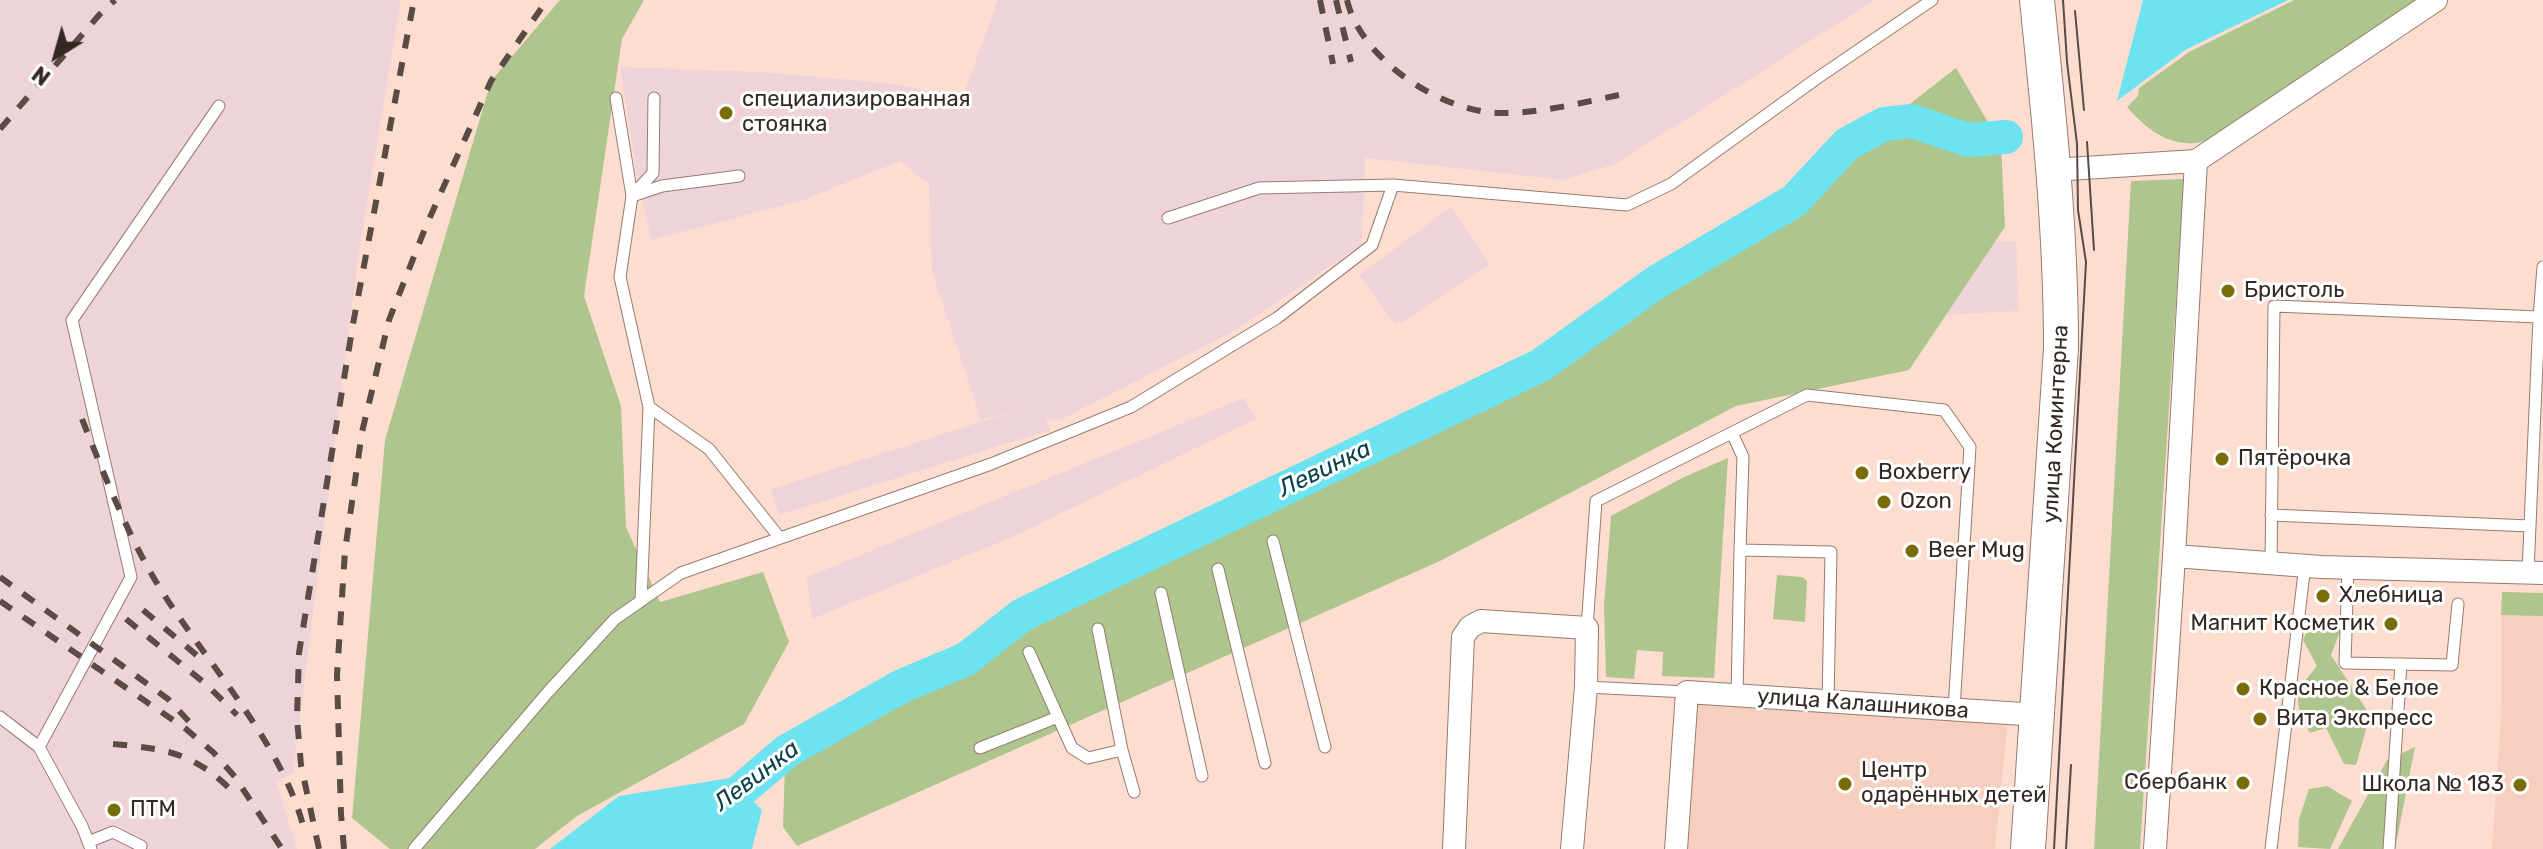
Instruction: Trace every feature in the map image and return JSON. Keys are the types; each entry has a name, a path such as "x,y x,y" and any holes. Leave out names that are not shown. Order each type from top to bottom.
{"main road":[{"name":"улица Коминтерна","path":"2028,849 2061,348 2061,271 2037,0"}],"street":[{"path":"2052,170 2196,161 2436,0"},
{"path":"2155,849 2196,161"},
{"path":"2174,556 2305,565 2536,573"},
{"path":"1454,849 1463,637 1470,627 1481,621 1587,628 1586,687 1572,849"},
{"path":"1676,849 1687,692"},
{"name":"улица Калашникова","path":"1687,692 2038,715"}],"lane":[{"path":"1168,218 1259,188 1393,185 1627,205 1671,184 1932,0"},
{"path":"616,98 632,196 620,277 649,407 641,601"},
{"path":"632,196 653,173 654,98"},
{"path":"39,747 131,577 72,320 219,106"},
{"path":"632,196 662,186 739,176"},
{"path":"414,849 615,619 681,573 991,464 1131,407 1277,318 1372,245 1393,185"},
{"path":"2536,573 2530,526 2543,267"},
{"path":"2271,563 2274,306 2539,317"},
{"path":"1587,628 1596,501 1807,395 1944,410 1970,447 1954,710"},
{"path":"649,407 709,449 779,537"},
{"path":"1732,433 1743,457 1737,695"},
{"path":"2271,515 2530,526"},
{"path":"1273,541 1325,747"},
{"path":"1740,550 1831,552 1828,701"},
{"path":"2271,849 2305,565"},
{"path":"2348,567 2345,663 2452,665 2458,604"},
{"path":"1218,569 1265,763"},
{"path":"1161,593 1202,776"},
{"path":"1098,629 1122,750 1134,792"},
{"path":"1029,652 1072,748 1088,758 1122,750"},
{"path":"2389,849 2401,664"},
{"path":"1586,687 1687,692"},
{"path":"0,717 39,747 90,845 113,832 141,846"},
{"path":"980,748 1058,717"}],"shaded area":[{"path":"0,0 401,0 358,258 293,773 276,781 297,849 0,849"},
{"path":"998,0 1875,0 1615,164 1562,180 1365,158 1362,244 1234,331 1060,420 1046,419 1050,430 779,515 771,489 1024,408 981,420 932,272 929,184 900,161 801,201 651,240 636,170 620,67 763,72 896,84 962,99"},
{"path":"1451,207 1489,264 1395,324 1359,275"},
{"path":"2016,241 2019,311 1942,315 1938,245"},
{"path":"1244,398 1256,419 1010,538 812,619 807,577"},
{"name":"Школа № 183","path":"2502,592 2543,593 2543,849 2492,849 2501,717"},
{"name":"Центр одарённых детей","path":"1692,699 2008,720 1995,849 1684,849"}],"green space":[{"path":"560,0 644,0 622,39 584,296 621,406 626,527 660,602 763,572 789,642 744,724 577,816 535,849 390,849 352,818 385,440 491,81"},
{"path":"2294,0 2428,0 2223,137 2199,143 2176,142 2146,126 2127,107 2138,96 2139,88 2189,52"},
{"path":"1956,68 2001,144 2005,227 1909,370 1736,406 1440,561 797,846 783,827 785,764 1620,307 1884,124"},
{"path":"2184,179 2140,849 2094,849 2131,181"},
{"path":"1728,458 1714,678 1662,676 1663,652 1637,650 1634,679 1606,677 1604,606 1611,516 1684,477"},
{"path":"1777,575 1802,577 1807,581 1805,622 1773,619"},
{"path":"2502,592 2543,593 2543,616 2501,615"},
{"path":"2313,617 2342,627 2331,655 2370,715 2356,765 2344,764 2326,728 2310,733 2298,705 2303,684 2317,666 2303,640"},
{"path":"2415,747 2395,849 2338,849 2387,760"},
{"path":"2327,786 2352,801 2330,849 2298,847 2299,819 2309,789"}],"water":[{"path":"2143,0 2288,0 2185,50 2117,101"},
{"path":"730,778 762,810 752,849 550,849 619,796"}],"waterway":[{"name":"Левинка","path":"640,849 726,803 787,751 900,687 966,659 1022,615 1541,365 1655,283 1794,201 1847,144 1884,124 1912,121 1968,140 2006,137"}],"tram line":[{"path":"2054,849 2086,262 2078,210 2077,144 2063,0"},
{"path":"2075,11 2084,110"},
{"path":"2087,142 2094,250"},
{"path":"2066,849 2071,765"}],"railway":[{"path":"0,129 115,0"},
{"path":"319,849 301,765 297,718 299,653 353,324 414,0"},
{"path":"344,849 337,675 345,551 362,432 389,320 426,226 491,81 547,0"},
{"path":"1320,0 1333,64"},
{"path":"1336,0 1351,62"},
{"path":"1347,0 1355,22 1386,62 1407,79 1454,104 1479,111 1517,113 1624,94"},
{"path":"82,419 144,561 174,610 259,731 278,763 304,829"},
{"path":"0,577 168,699 195,728"},
{"path":"0,601 186,729 214,753 235,777 282,849"},
{"path":"143,610 200,658"},
{"path":"126,619 207,685 237,715"},
{"path":"113,744 165,751 193,761 235,794"}],"place":[{"name":"специализированная стоянка","path":"726,113"},
{"name":"Бристоль","path":"2228,291"},
{"name":"Пятёрочка","path":"2222,459"},
{"name":"Boxberry","path":"1862,473"},
{"name":"Ozon","path":"1884,502"},
{"name":"Beer Mug","path":"1912,551"},
{"name":"Хлебница","path":"2323,596"},
{"name":"Магнит Косметик","path":"2391,624"},
{"name":"Красное & Белое","path":"2243,689"},
{"name":"Вита Экспресс","path":"2260,719"},
{"name":"Сбербанк","path":"2243,783"},
{"name":"Центр одарённых детей","path":"1845,784"},
{"name":"Школа № 183","path":"2520,785"},
{"name":"ПТМ","path":"114,810"}]}
